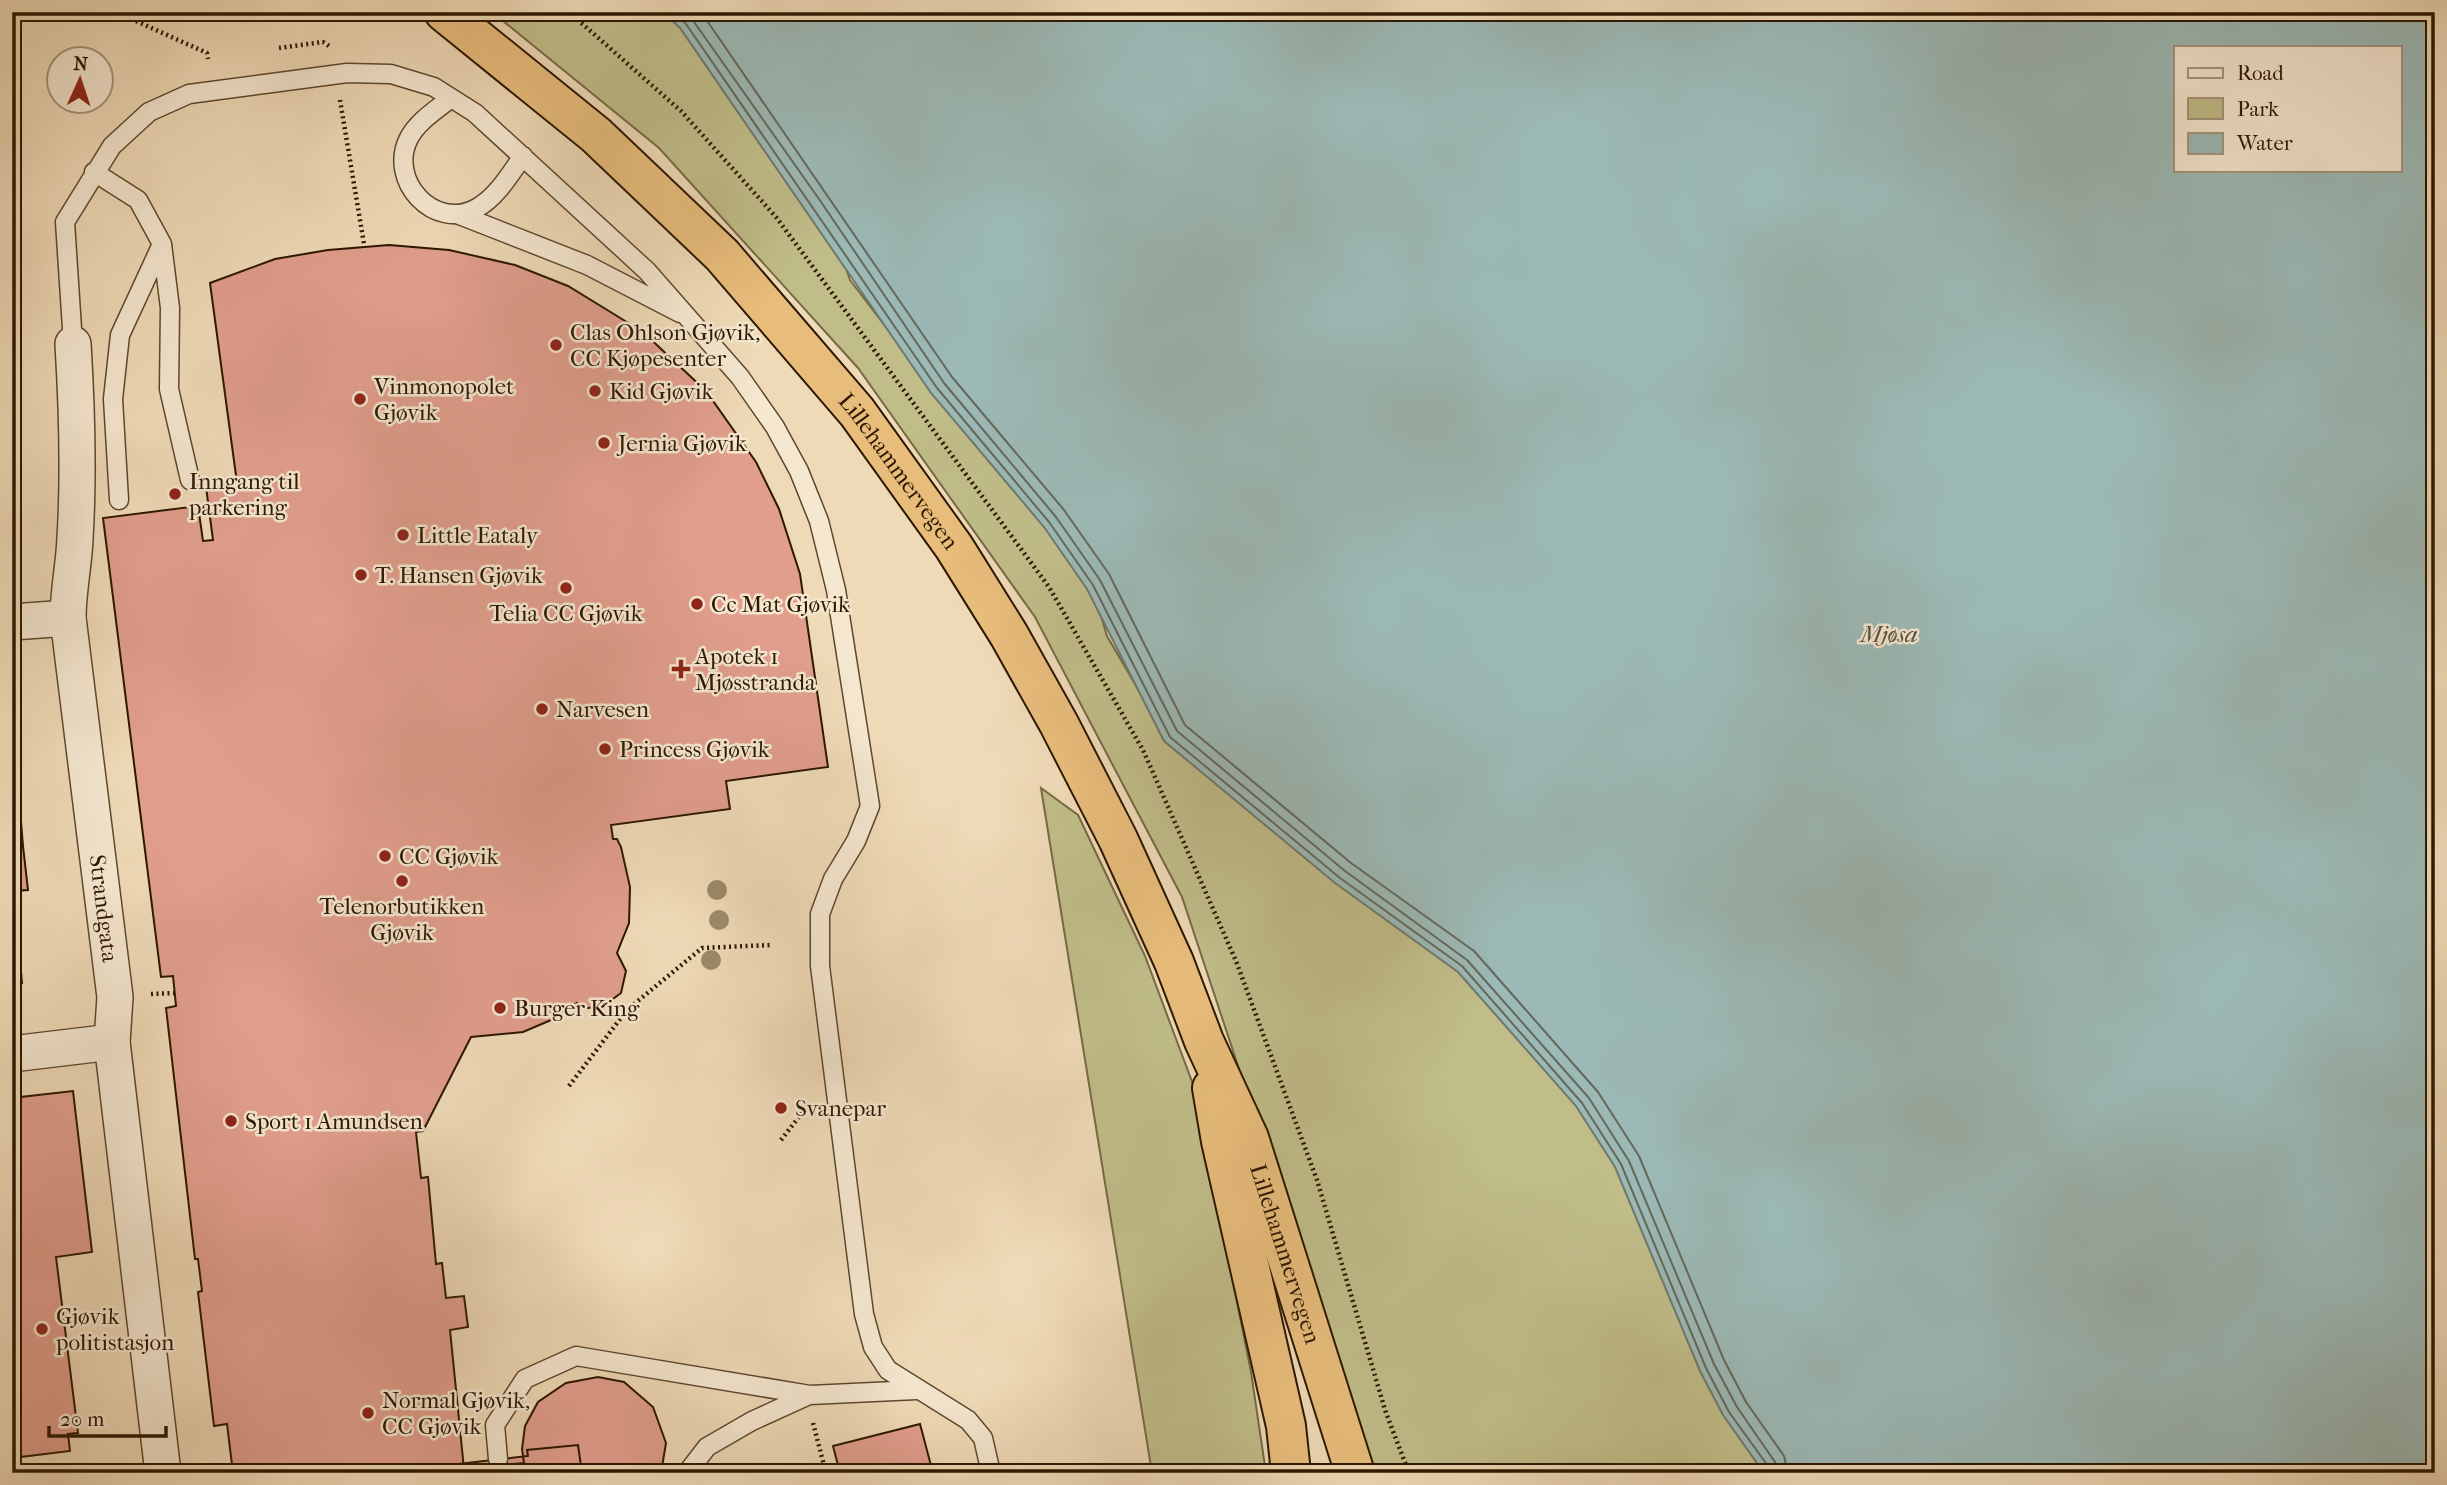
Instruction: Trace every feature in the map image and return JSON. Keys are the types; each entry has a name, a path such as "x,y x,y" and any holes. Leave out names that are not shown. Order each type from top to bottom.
{"highway":[{"name":"Lillehammervegen","path":"444,12 596,135 722,255 857,412 954,547 1059,723 1124,851 1174,962 1204,1041 1249,1138 1355,1473"},
{"name":"Lillehammervegen","path":"1204,1041 1221,1141 1286,1426 1291,1473"}],"street":[{"name":"Strandgata","path":"74,344 78,437 75,540 68,589 68,618 115,997 112,1042 163,1473"},
{"path":"12,622 68,618"},
{"path":"12,1054 112,1042"}],"lane":[{"path":"74,344 65,222 112,146 149,112 190,94 336,74 391,74 434,87 475,113 647,271 740,377 775,427 793,460 819,521 836,590 870,806 856,841 833,879 820,914 820,966 864,1314 873,1347 888,1370 916,1390 968,1420 983,1438 991,1473"},
{"path":"451,98 418,124 408,140 403,157 404,175 411,191 424,204 457,214 587,265 689,318"},
{"path":"457,214 475,209 490,199 523,156"},
{"path":"94,172 138,200 162,244 170,308 169,389 190,481"},
{"path":"119,500 113,399 120,335 162,244"},
{"path":"498,1459 495,1425 525,1379 576,1356 810,1395 916,1390"},
{"path":"687,1473 707,1447 752,1421 810,1395"}],"path":[{"path":"116,12 206,53 208,59"},
{"path":"339,93 364,244"},
{"path":"569,1086 627,1010 702,948 771,945"},
{"path":"781,1140 811,1100"},
{"path":"813,1421 825,1473"}],"green space":[{"path":"492,12 681,12 826,208 850,280 912,361 1085,562 1107,636 1152,713 1468,961 1859,1473 1373,1473 1182,897 1035,617 858,368 659,148"},
{"path":"1041,788 1078,815 1145,956 1194,1087 1251,1372 1266,1473 1152,1473"}],"water":[{"name":"Mjøsa","path":"663,12 2435,12 2435,1473 1764,1473 1723,1415 1700,1371 1615,1167 1576,1106 1458,972 1335,883 1164,741 1087,589 1044,527 931,393 680,28"}],"building":[{"name":"CC Gjøvik","path":"389,245 449,250 515,265 568,286 643,332 706,391 756,462 779,509 800,574 828,767 726,781 730,809 611,825 613,839 617,839 621,847 630,887 629,923 617,953 626,971 621,993 602,1007 586,1008 577,1003 551,1020 523,1032 471,1037 423,1131 416,1132 421,1178 428,1177 436,1264 442,1263 446,1298 464,1296 468,1327 450,1330 464,1469 524,1463 522,1449 525,1426 538,1402 566,1383 598,1377 624,1382 653,1407 666,1443 661,1473 233,1473 227,1424 214,1426 198,1292 202,1291 198,1259 195,1259 166,1008 176,1006 173,976 161,977 103,518 198,506 203,541 213,540 206,487 237,483 210,283 275,259 328,250"},
{"path":"12,801 13,809 20,809 23,846 12,847"},
{"path":"23,846 28,890 14,891 22,983 12,984 12,847"},
{"path":"73,1091 92,1252 56,1257 78,1433 68,1434 70,1451 12,1458 12,1098"},
{"path":"920,1424 933,1473 840,1473 833,1446"},
{"path":"578,1445 582,1473 380,1473 528,1456 527,1450"}],"place":[{"name":"Clas Ohlson Gjøvik, CC Kjøpesenter","path":"556,345"},
{"name":"Kid Gjøvik","path":"595,391"},
{"name":"Vinmonopolet Gjøvik","path":"360,399"},
{"name":"Jernia Gjøvik","path":"604,443"},
{"name":"Inngang til parkering","path":"175,494"},
{"name":"Little Eataly","path":"403,535"},
{"name":"T. Hansen Gjøvik","path":"361,575"},
{"name":"Telia CC Gjøvik","path":"566,588"},
{"name":"Cc Mat Gjøvik","path":"697,604"},
{"name":"Apotek 1 Mjøsstranda","path":"681,669"},
{"name":"Narvesen","path":"542,709"},
{"name":"Princess Gjøvik","path":"605,749"},
{"name":"CC Gjøvik","path":"385,856"},
{"name":"Telenorbutikken Gjøvik","path":"402,881"},
{"name":"Burger King","path":"500,1008"},
{"name":"Svanepar","path":"781,1108"},
{"name":"Sport 1 Amundsen","path":"231,1121"},
{"name":"Gjøvik politistasjon","path":"42,1329"},
{"name":"Normal Gjøvik, CC Gjøvik","path":"368,1413"}]}
